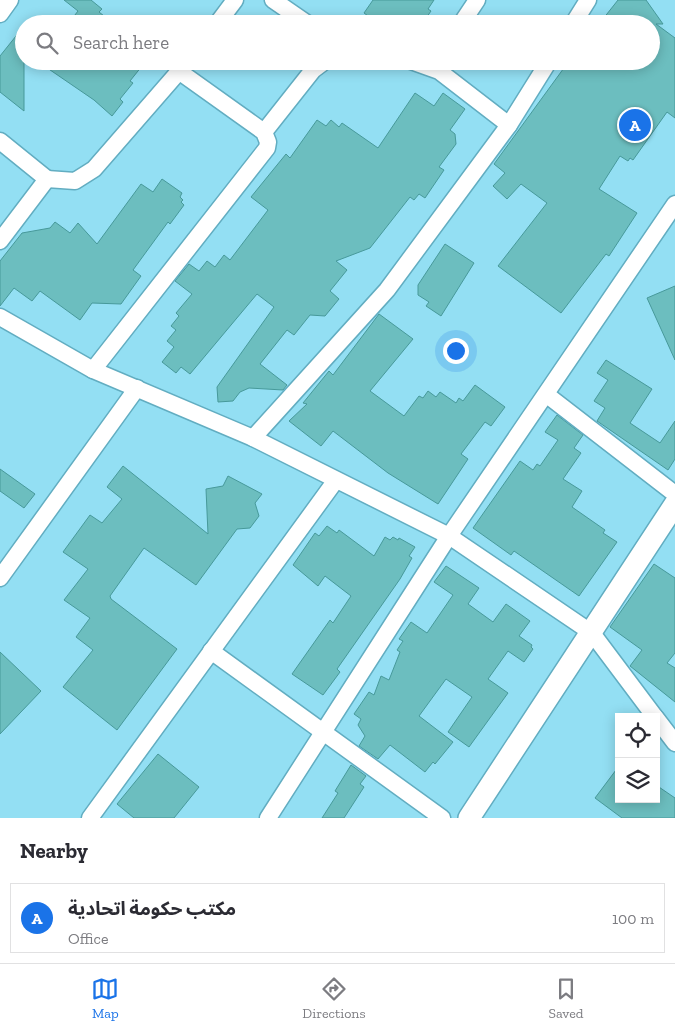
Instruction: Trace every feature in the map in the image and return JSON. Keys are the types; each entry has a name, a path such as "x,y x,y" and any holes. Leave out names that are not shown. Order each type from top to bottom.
{"street":[{"path":"0,14 10,0"},
{"path":"224,15 235,0"},
{"path":"273,0 295,15"},
{"path":"468,15 477,0"},
{"path":"579,15 588,0"},
{"path":"0,141 47,179 76,181 94,169 181,70"},
{"path":"93,370 267,148 268,142 264,132 188,70"},
{"path":"264,132 313,70"},
{"path":"446,70 509,126"},
{"path":"253,438 387,290 509,126 543,70"},
{"path":"0,241 47,179"},
{"path":"268,818 450,536 675,204"},
{"path":"0,317 93,370 253,438 450,536 592,633 652,713"},
{"path":"2,570 137,388"},
{"path":"547,395 675,494"},
{"path":"90,818 336,480"},
{"path":"469,818 675,504"},
{"path":"212,651 442,818"},
{"path":"660,723 675,743"}],"building":[{"path":"64,0 91,0 102,9 99,12 103,15 75,15 78,11"},
{"path":"373,0 434,0 428,9 431,11 428,15 367,15 364,13"},
{"path":"618,0 646,0 657,15 606,15"},
{"path":"660,27 675,38 675,118 667,112 633,160 630,158 628,161 620,156 599,189 637,213 609,256 606,254 561,313 498,266 547,203 521,184 507,199 493,186 505,173 494,164 562,70 660,70"},
{"path":"15,37 15,70 24,70 24,111 0,92 0,56"},
{"path":"50,70 139,70 130,81 133,83 120,99 123,102 112,116 94,100"},
{"path":"415,93 434,106 443,93 465,109 450,130 455,134 456,144 439,167 444,170 425,198 419,194 414,200 410,197 370,248 336,261 347,270 330,291 339,299 325,316 310,315 294,335 287,330 260,364 287,385 283,390 249,388 240,392 233,401 218,402 217,387 274,307 257,294 190,374 181,367 176,373 162,362 174,347 167,341 176,330 171,326 179,316 176,313 192,294 175,281 189,264 199,271 207,261 215,267 224,255 230,260 268,210 251,197 286,154 290,158 317,120 326,126 331,120 339,127 342,123 378,148"},
{"path":"162,179 182,193 180,197 184,205 170,224 168,222 133,270 141,276 121,304 92,303 80,320 40,291 32,301 14,288 0,306 0,261 22,233 50,228 55,222 70,233 78,223 97,244 141,184 153,192"},
{"path":"445,244 474,263 441,316 426,306 429,302 418,295 418,285"},
{"path":"675,286 675,360 647,298"},
{"path":"379,314 413,339 370,391 404,416 419,396 423,398 428,391 436,397 440,392 456,403 459,398 463,401 475,385 505,407 491,426 485,422 461,454 468,459 438,504 388,473 333,431 321,446 289,421 307,404 303,403 329,371 333,375"},
{"path":"606,360 652,389 630,423 660,443 675,421 675,459 668,470 597,421 605,408 594,401 608,380 597,373"},
{"path":"557,415 583,435 574,448 581,453 563,479 582,491 572,507 605,530 603,533 617,542 579,596 514,551 511,555 473,528 520,461 533,470 537,464 540,466 558,440 545,432"},
{"path":"123,466 208,534 206,489 223,486 228,476 262,494 255,503 259,516 250,528 237,529 196,585 144,548 110,596 111,599 177,649 117,730 63,687 93,650 76,637 90,618 64,600 88,569 63,552 90,515 102,523 122,499 107,487"},
{"path":"0,469 35,494 24,508 0,491"},
{"path":"327,526 337,533 339,530 374,556 385,537 390,540 393,537 398,540 399,538 415,547 409,556 412,558 400,579 337,669 340,672 323,695 292,674 330,620 333,623 351,596 325,576 318,586 293,565 315,533 319,536"},
{"path":"654,564 675,578 675,653 667,663 675,668 675,702 630,666 642,650 610,627"},
{"path":"446,566 479,588 468,604 493,622 506,604 530,621 519,636 532,645 533,649 524,662 508,651 488,679 508,693 469,747 448,732 472,697 446,679 419,716 453,742 435,764 433,762 425,772 390,745 378,759 359,746 365,736 358,725 361,719 354,714 369,692 374,695 381,676 389,680 400,652 397,650 403,641 399,639 411,622 427,633 453,595 434,582"},
{"path":"0,652 41,691 0,734"},
{"path":"158,754 199,787 174,818 134,818 117,804"},
{"path":"351,765 366,776 360,784 364,787 344,818 322,818 338,793 335,791"},
{"path":"615,771 615,803 660,803 660,788 675,798 675,818 622,818 595,798"}],"place":[{"name":"مكتب حكومة اتحادية","path":"635,125"}]}
